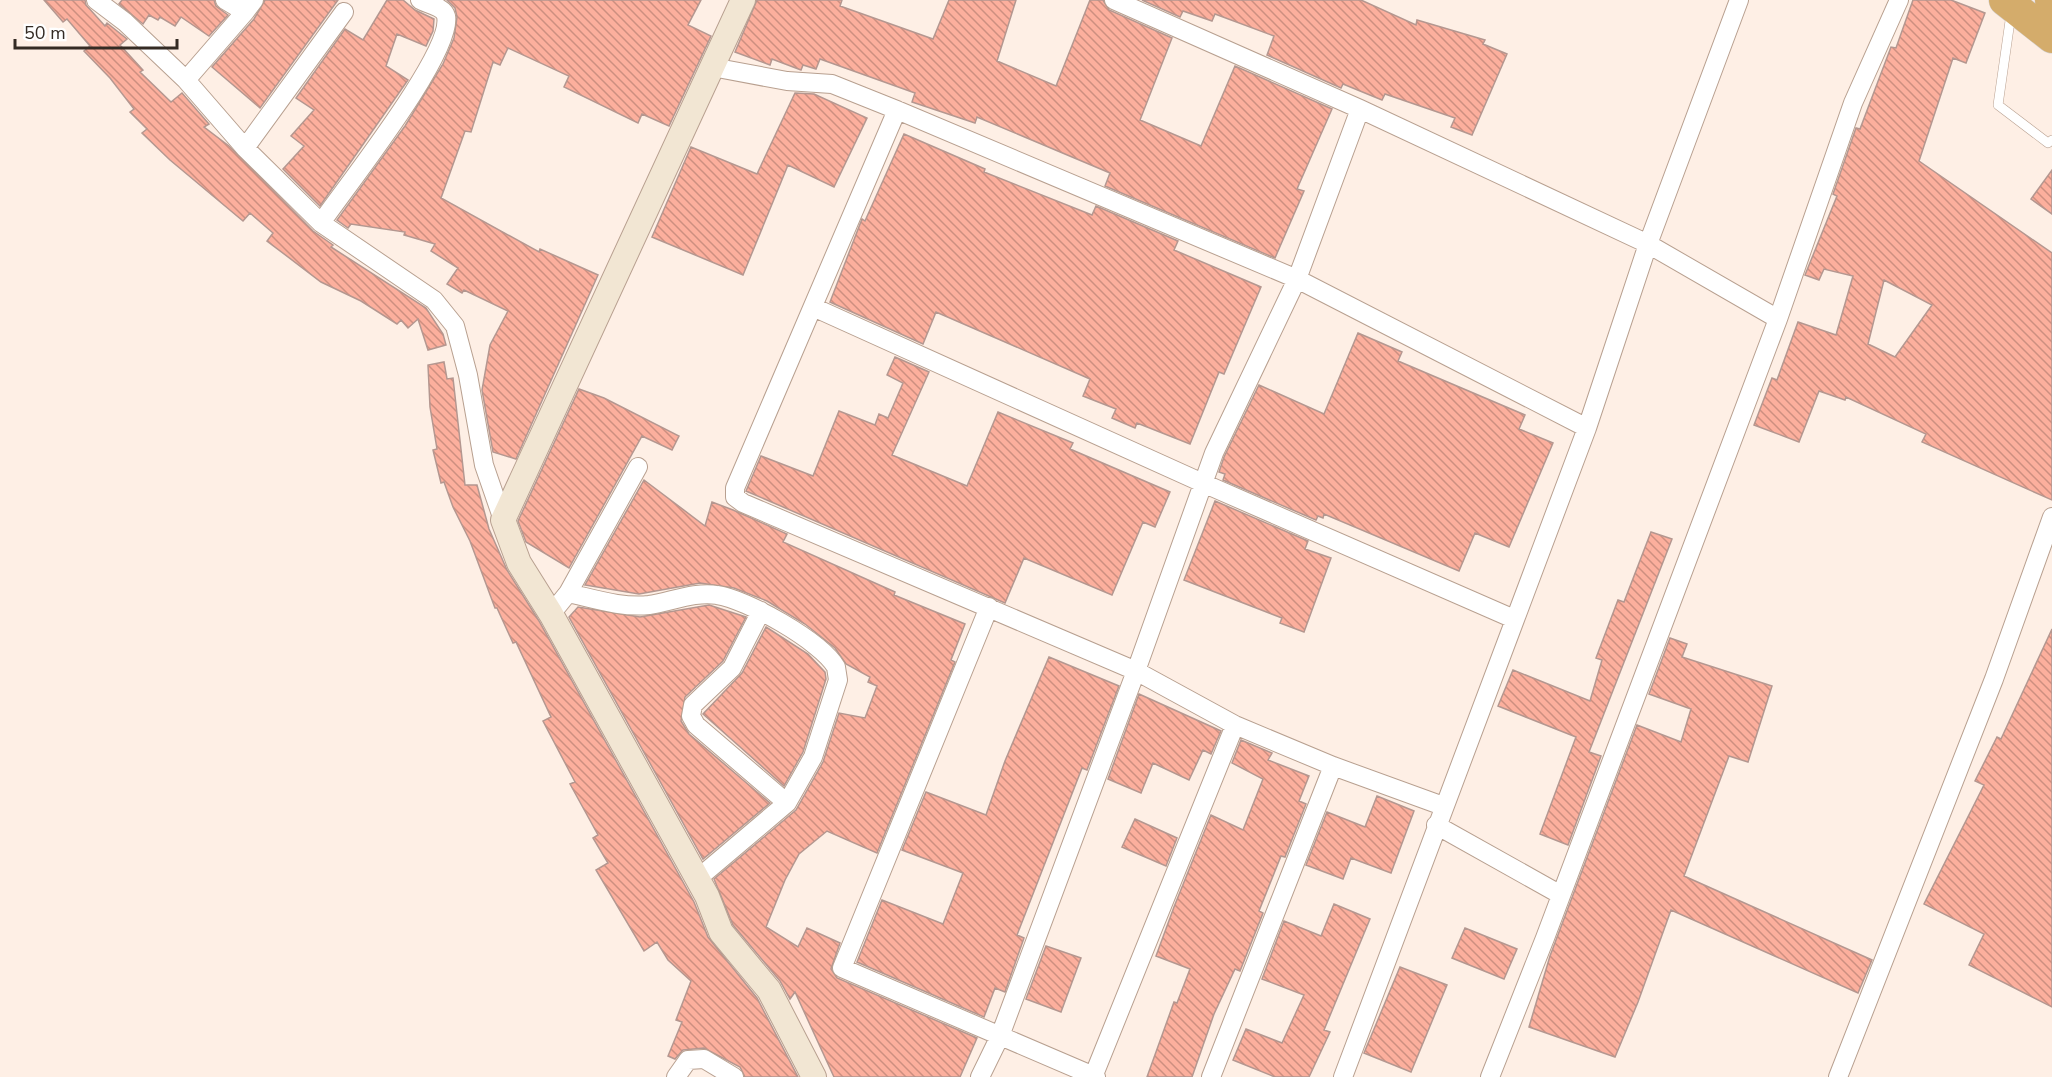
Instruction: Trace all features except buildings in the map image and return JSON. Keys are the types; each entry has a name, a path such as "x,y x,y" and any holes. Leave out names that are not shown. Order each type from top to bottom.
{"highway":[{"path":"2009,3 2052,37"}],"street":[{"path":"96,0 124,22 186,80 245,148 321,223 434,300 455,326 468,375 484,465 519,563 551,614 696,880 707,896 721,932 769,990 814,1077"},
{"path":"186,80 249,6 225,0"},
{"path":"321,223 358,171 386,137 435,52 446,24 446,16 443,11 420,0"},
{"path":"503,520 742,0"},
{"path":"1113,0 1360,109 1648,244 1778,319"},
{"path":"1343,1077 1587,428 1648,244 1739,0"},
{"path":"1490,1077 1778,319 1853,103 1899,0"},
{"path":"245,148 344,12"},
{"path":"712,67 787,81 832,84 897,110 1297,279 1587,428"},
{"path":"980,1077 1000,1036 1205,484 1214,453 1297,279 1360,109"},
{"path":"897,110 735,488 735,497 1136,671 1235,725 1333,766 1443,806"},
{"path":"813,306 1205,484 1514,619"},
{"path":"551,614 568,593 638,467"},
{"path":"1838,1077 1994,679 2052,517"},
{"path":"568,593 620,605 647,605 714,594 761,611 814,646 834,662 839,673 813,757 787,803 696,880"},
{"path":"989,607 842,968 1094,1077 1235,725"},
{"path":"761,611 732,668 693,705 691,716 696,725 787,803"},
{"path":"1211,1077 1333,766"},
{"path":"1436,825 1561,895"},
{"path":"676,1077 688,1060 704,1059 734,1077"}],"lane":[{"path":"2009,3 1998,105 2048,143 2052,140"}]}
